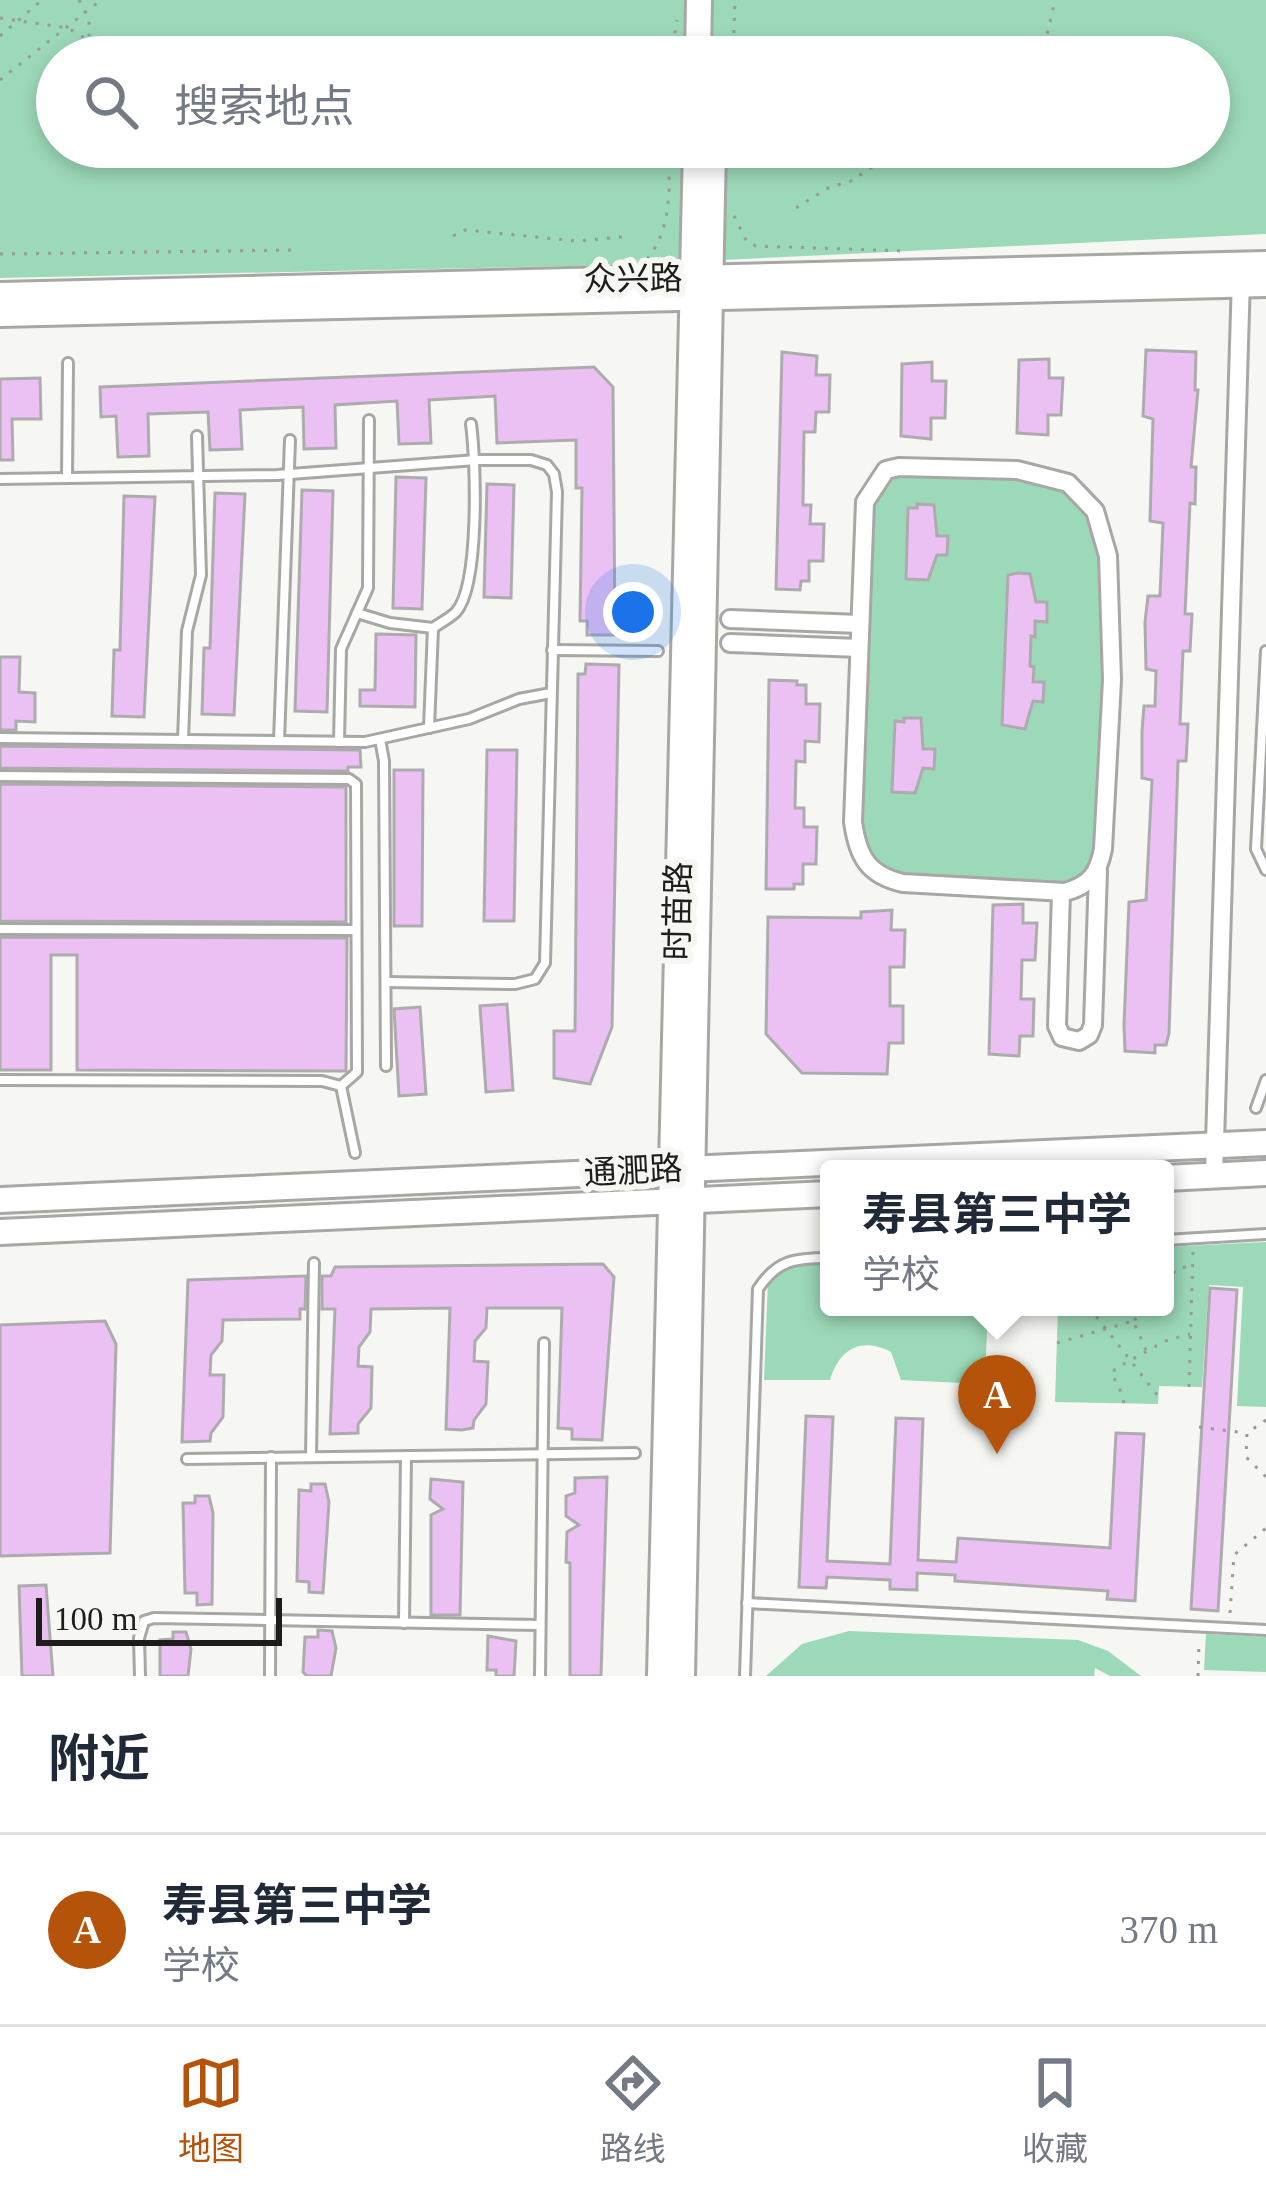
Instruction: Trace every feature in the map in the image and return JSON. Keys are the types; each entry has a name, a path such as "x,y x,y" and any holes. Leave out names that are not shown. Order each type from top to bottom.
{"street":[{"path":"698,36 699,0"},
{"path":"714,36 715,0"},
{"name":"时苗路","path":"697,168 705,289"},
{"name":"时苗路","path":"682,1676 681,1169 712,168"},
{"path":"1214,1176 1253,274"},
{"name":"众兴路","path":"0,314 1253,274"},
{"name":"众兴路","path":"0,295 705,289"},
{"path":"1061,892 1056,1022 1062,1037 1078,1041 1089,1035 1093,1025 1112,680 1108,556 1095,511 1068,483 1017,470 886,470 865,502 853,822 866,866 903,883 1061,892 1085,886 1098,870"},
{"path":"730,619 860,624"},
{"path":"730,643 859,648"},
{"name":"通淝路","path":"890,1160 1266,1143"},
{"name":"通淝路","path":"0,1200 820,1163"},
{"path":"1174,1178 1266,1173"},
{"name":"通淝路","path":"0,1232 820,1194"},
{"name":"时苗路","path":"660,1676 681,1202"}],"lane":[{"path":"67,478 68,363"},
{"path":"340,742 341,649 368,588 369,420"},
{"path":"357,613 433,628 457,611 469,588 476,460 471,424"},
{"path":"183,740 187,631 201,574 197,436"},
{"path":"279,741 290,440"},
{"path":"0,478 277,475 476,460 532,460 547,465 554,474 545,963 535,979 515,984 386,982"},
{"path":"429,728 433,628"},
{"path":"552,650 658,651"},
{"path":"1266,652 1256,849 1266,870"},
{"path":"0,739 380,739 551,693"},
{"path":"380,739 386,1066"},
{"path":"0,776 349,779 356,784 356,1072 341,1086"},
{"path":"0,929 355,930"},
{"path":"0,1080 322,1081 341,1086"},
{"path":"1256,1108 1266,1080"},
{"path":"341,1086 355,1153"},
{"path":"1174,1239 1266,1234"},
{"path":"745,1676 758,1289 770,1271 785,1261 820,1259"},
{"path":"311,1457 314,1263"},
{"path":"540,1676 544,1343"},
{"path":"187,1459 635,1453"},
{"path":"404,1623 406,1456"},
{"path":"269,1676 271,1457"},
{"path":"748,1604 1266,1630"},
{"path":"140,1676 139,1638 144,1621 154,1618 541,1625"}],"path":[{"path":"0,36 42,0"},
{"path":"79,0 89,20 89,36"},
{"path":"56,36 101,0"},
{"path":"734,36 735,0"},
{"path":"1047,36 1055,0"},
{"path":"0,18 68,28 85,36"},
{"path":"674,36 677,19"},
{"path":"0,80 36,51"},
{"path":"649,259 662,237 668,212 669,168"},
{"path":"796,208 870,168"},
{"path":"733,214 747,242 756,246 878,248 923,254"},
{"path":"453,236 465,230 576,241 623,237"},
{"path":"0,254 296,250"},
{"path":"1190,1387 1193,1238"},
{"path":"1174,1273 1192,1265"},
{"path":"1096,1316 1158,1396"},
{"path":"1057,1343 1146,1316"},
{"path":"1132,1321 1146,1351"},
{"path":"1124,1403 1111,1376 1115,1369 1190,1334"},
{"path":"1266,1420 1247,1433 1246,1457 1266,1477"},
{"path":"1199,1427 1247,1433"},
{"path":"1229,1629 1234,1555 1266,1528"},
{"path":"1198,1676 1200,1627"}],"green space":[{"path":"0,0 1266,0 1266,234 617,265 0,278"},
{"path":"896,472 1016,476 1065,487 1092,517 1103,561 1108,679 1099,845 1081,884 902,880 869,863 856,824 869,505 886,476"},
{"path":"1266,1242 1266,1407 1237,1406 1243,1287 1209,1285 1202,1387 1159,1386 1158,1404 1055,1402 1058,1316 1174,1316 1174,1247"},
{"path":"789,1264 820,1264 820,1316 988,1316 985,1379 961,1383 901,1380 891,1352 870,1345 845,1354 830,1380 764,1380 768,1281"},
{"path":"849,1631 1078,1640 1108,1651 1141,1676 1110,1676 1095,1668 1094,1676 766,1676 802,1644"},
{"path":"1206,1634 1266,1637 1266,1672 1204,1670"}],"building":[{"path":"1146,350 1196,352 1198,390 1191,467 1196,467 1195,504 1190,503 1185,614 1192,614 1190,651 1183,651 1180,724 1188,724 1186,761 1178,761 1169,1033 1166,1045 1155,1045 1155,1053 1125,1051 1124,1025 1129,902 1146,900 1152,780 1142,778 1142,731 1144,706 1155,706 1156,671 1146,669 1145,622 1148,596 1160,596 1163,523 1150,521 1153,419 1143,416"},
{"path":"782,352 817,356 816,375 830,375 829,412 816,412 815,432 804,432 803,505 811,505 810,524 824,524 823,561 809,561 809,581 801,581 800,590 776,589"},
{"path":"1049,359 1049,378 1063,378 1061,415 1048,415 1048,435 1017,433 1019,360"},
{"path":"932,362 932,381 946,381 945,418 931,418 931,439 901,436 902,364"},
{"path":"594,367 613,387 615,635 587,635 587,621 580,621 582,488 576,488 576,440 497,443 495,396 429,400 431,443 399,444 397,401 335,405 336,448 304,449 303,407 240,410 242,449 210,450 208,412 148,414 149,456 118,457 116,416 101,417 100,387"},
{"path":"40,378 41,419 12,419 13,460 0,460 0,379"},
{"path":"396,477 426,478 422,609 393,608"},
{"path":"487,484 514,485 511,598 484,597"},
{"path":"302,490 333,491 327,712 295,711"},
{"path":"215,493 245,494 234,715 202,714 204,648 210,648"},
{"path":"124,496 155,497 144,717 112,716 114,650 120,650"},
{"path":"917,504 934,505 937,536 948,536 947,555 937,555 928,580 906,579 908,508 917,508"},
{"path":"1030,574 1036,602 1047,602 1047,622 1035,621 1035,637 1031,636 1030,666 1034,667 1033,682 1044,682 1043,702 1033,701 1025,729 1002,725 1008,575"},
{"path":"376,634 416,635 415,707 360,706 360,690 375,690"},
{"path":"0,657 20,657 19,692 35,693 35,722 16,721 16,730 0,730"},
{"path":"586,664 619,665 612,1027 590,1084 554,1078 554,1031 575,1031 578,674 585,674"},
{"path":"769,680 806,685 806,704 820,704 819,742 805,741 805,762 796,761 795,808 804,808 804,827 817,827 816,864 803,864 803,884 794,884 794,889 766,889"},
{"path":"904,718 921,718 923,749 935,749 934,769 923,768 915,793 892,792 895,721 904,722"},
{"path":"0,746 360,750 361,767 348,767 348,771 0,768"},
{"path":"487,750 517,750 514,921 484,921"},
{"path":"394,770 423,770 422,926 394,926"},
{"path":"0,784 346,787 346,922 0,921"},
{"path":"1023,904 1023,923 1037,923 1035,960 1022,960 1021,999 1034,999 1033,1036 1020,1036 1019,1056 989,1054 993,905"},
{"path":"892,910 891,930 905,930 904,967 890,967 890,1006 903,1006 903,1043 889,1043 887,1074 802,1073 766,1034 768,917 861,918 861,912"},
{"path":"0,937 347,938 346,1071 77,1070 77,955 51,955 51,1070 0,1070"},
{"path":"507,1004 513,1090 486,1092 480,1006"},
{"path":"420,1007 426,1094 399,1096 394,1009"},
{"path":"603,1264 614,1277 602,1440 572,1439 572,1429 558,1428 562,1308 487,1308 486,1328 475,1341 474,1361 488,1362 486,1404 473,1428 462,1430 446,1429 450,1308 371,1309 370,1332 359,1347 358,1366 372,1367 371,1408 358,1424 358,1433 330,1434 335,1309 322,1309 322,1276 331,1276 335,1267"},
{"path":"306,1276 300,1319 223,1320 222,1341 211,1355 210,1375 224,1375 223,1417 210,1441 182,1442 188,1280"},
{"path":"1210,1288 1237,1290 1218,1611 1191,1609"},
{"path":"105,1321 116,1344 110,1553 0,1556 0,1325"},
{"path":"806,1416 833,1417 827,1561 890,1564 896,1418 923,1419 918,1560 956,1562 958,1538 1110,1548 1116,1433 1144,1434 1135,1601 1107,1599 1108,1591 955,1581 955,1575 917,1573 917,1590 890,1589 890,1580 827,1577 826,1588 799,1587"},
{"path":"607,1477 601,1676 570,1676 567,1532 579,1525 566,1516 566,1496 575,1493 575,1478"},
{"path":"431,1479 463,1482 460,1615 431,1615 431,1515 443,1509 430,1499"},
{"path":"311,1484 325,1484 329,1502 323,1593 309,1592 309,1582 297,1581 299,1490 311,1491"},
{"path":"195,1496 209,1496 213,1513 212,1604 197,1605 197,1593 185,1593 183,1503 195,1503"},
{"path":"46,1585 53,1676 22,1676 19,1586"},
{"path":"318,1630 332,1631 336,1648 331,1676 303,1672 305,1637 318,1637"},
{"path":"173,1632 186,1632 191,1649 188,1676 160,1676 160,1640 173,1639"},
{"path":"488,1636 516,1641 514,1676 496,1676 496,1670 487,1670"}],"place":[{"name":"寿县第三中学","path":"997,1454"}]}
